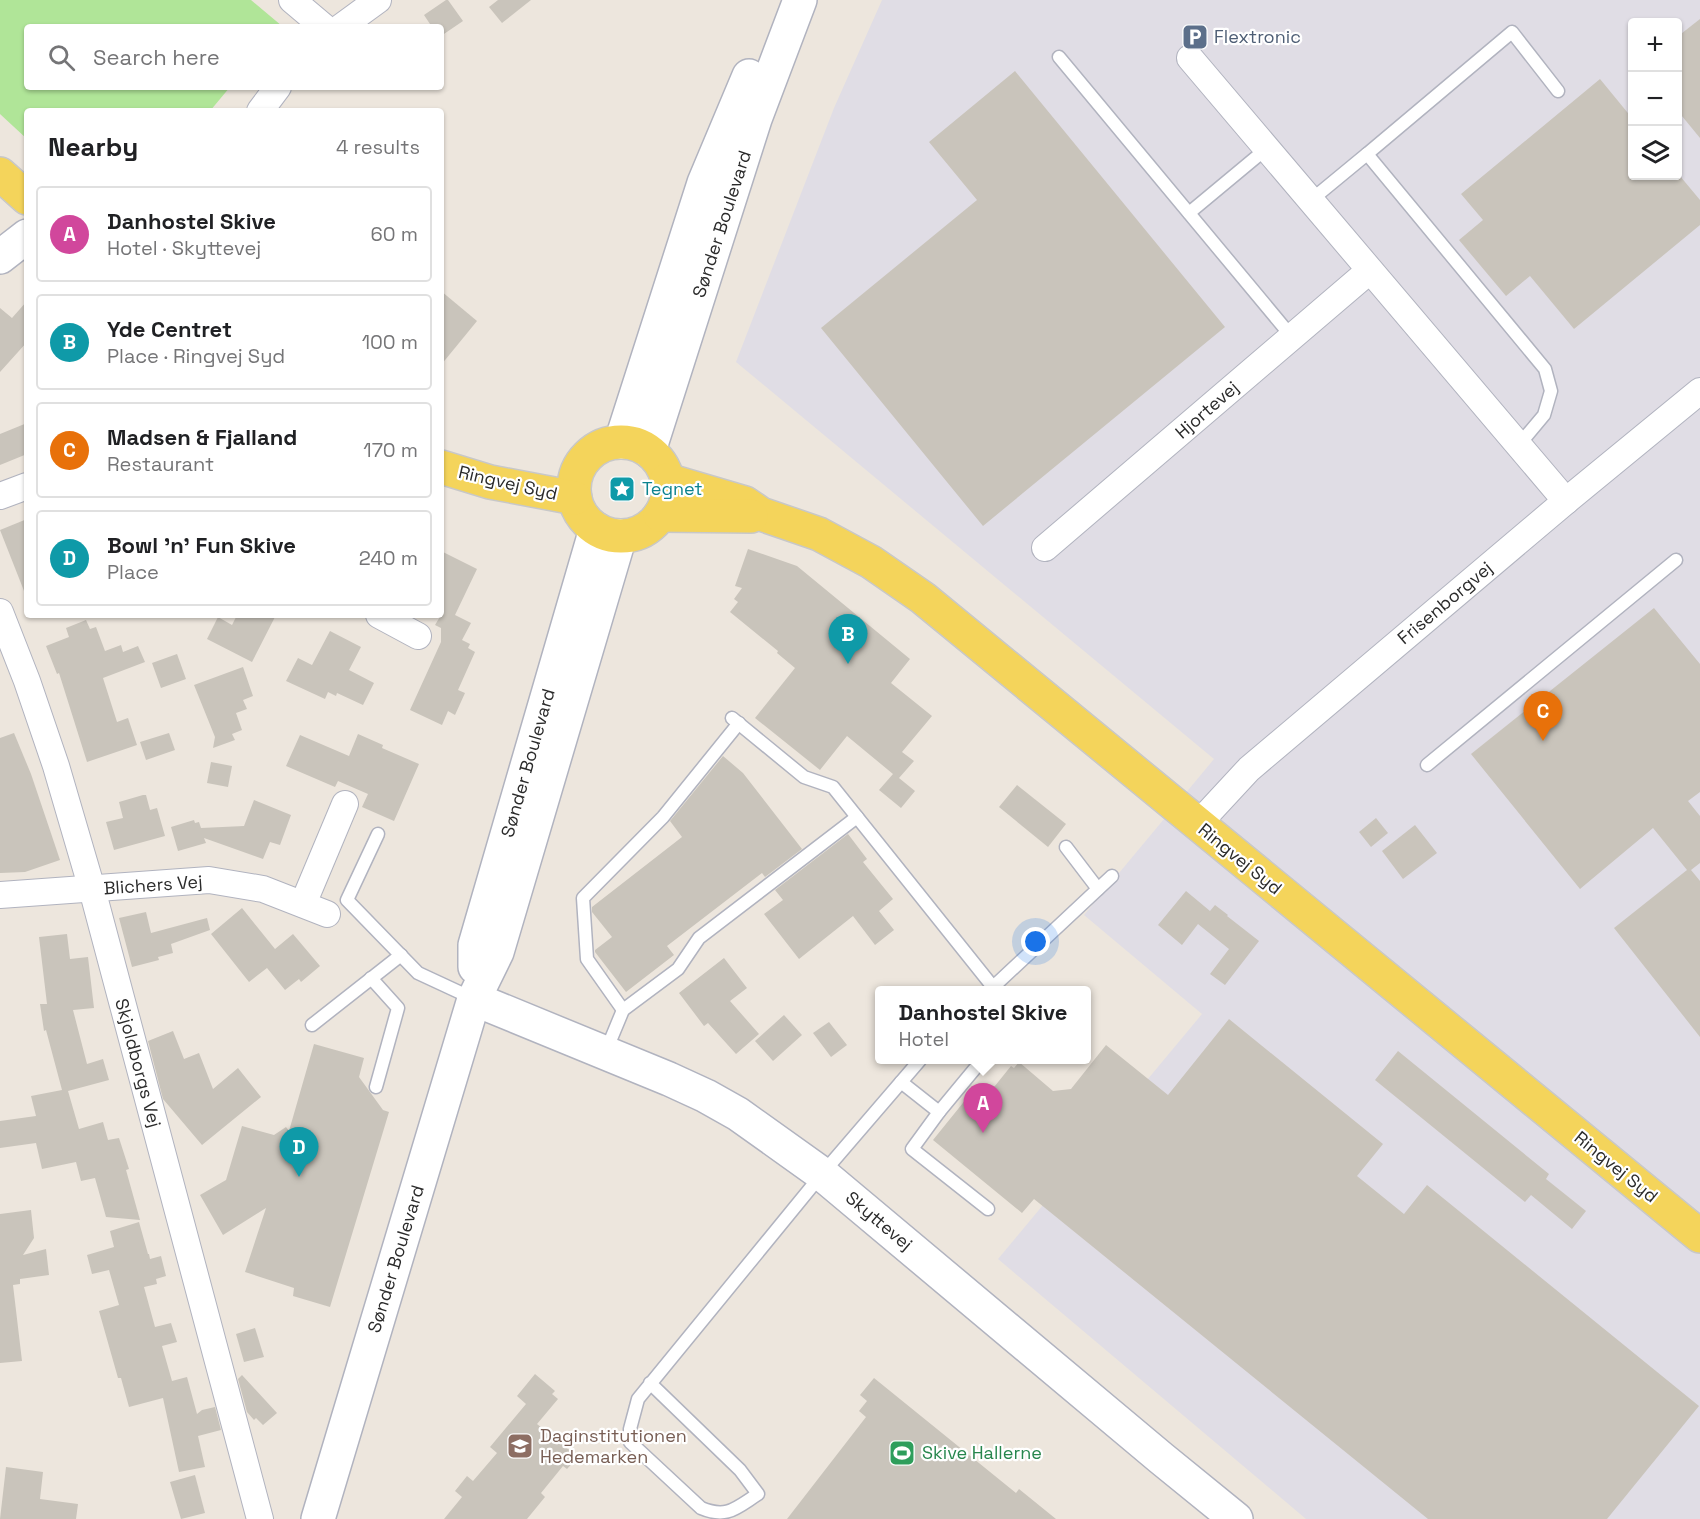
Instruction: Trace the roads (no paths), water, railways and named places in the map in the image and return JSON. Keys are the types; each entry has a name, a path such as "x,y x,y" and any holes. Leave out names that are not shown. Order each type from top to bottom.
{"main road":[{"path":"0,174 24,195"},
{"path":"602,445 635,446 664,469 667,480 666,504 660,515 643,531 608,532 582,516 576,485 587,456 602,445"},
{"name":"Ringvej Syd","path":"444,455 576,485"},
{"name":"Ringvej Syd","path":"444,468 490,482 576,485"},
{"name":"Ringvej Syd","path":"667,480 744,503 761,514 819,534 871,562 923,598 1700,1236"},
{"name":"Ringvej Syd","path":"660,515 744,517 761,514"}],"street":[{"path":"292,0 320,24"},
{"path":"345,24 378,0"},
{"name":"Sønder Boulevard","path":"635,446 704,183 781,0"},
{"name":"Sønder Boulevard","path":"635,446 800,0"},
{"path":"1190,58 1566,501"},
{"path":"262,108 276,90"},
{"path":"0,257 24,238"},
{"name":"Hjortevej","path":"1045,548 1369,271"},
{"name":"Frisenborgvej","path":"1198,824 1249,769 1700,391"},
{"path":"0,496 24,487"},
{"name":"Sønder Boulevard","path":"318,1519 474,999 497,952 608,532"},
{"name":"Skjoldborgs Vej","path":"0,612 56,766 92,890 260,1519"},
{"path":"385,618 418,636"},
{"path":"303,904 345,804"},
{"name":"Blichers Vej","path":"0,895 209,880 263,889 327,914"},
{"name":"Skyttevej","path":"474,999 606,1052 706,1096 738,1114 822,1174 1236,1519"}],"lane":[{"path":"1311,201 1512,32 1558,91"},
{"path":"1059,57 1292,337"},
{"path":"1189,213 1266,149"},
{"path":"1367,154 1545,369 1551,392 1544,415 1518,446"},
{"path":"1427,765 1676,560"},
{"path":"623,1010 587,959 583,898 663,817 735,720 804,777 833,787 990,986"},
{"path":"606,1052 623,1010 678,969 699,938 857,817"},
{"path":"378,834 347,900 418,973 474,999"},
{"path":"1066,847 1098,889"},
{"path":"995,986 1112,876"},
{"path":"312,1025 401,955"},
{"path":"371,978 399,1008 376,1087"},
{"path":"650,1383 740,1470 758,1494 728,1513 714,1514 701,1508 630,1442 630,1429 638,1399 650,1383 822,1174 916,1064"},
{"path":"978,1064 912,1149 988,1209"},
{"path":"901,1082 939,1112"}],"place":[{"name":"Flextronic","path":"1195,37"},
{"name":"Tegnet","path":"622,489"},
{"name":"Yde Centret","path":"848,664"},
{"name":"Madsen & Fjalland","path":"1543,741"},
{"name":"Danhostel Skive","path":"983,1133"},
{"name":"Bowl 'n' Fun Skive","path":"299,1177"},
{"name":"Daginstitutionen Hedemarken","path":"520,1446"},
{"name":"Skive Hallerne","path":"902,1453"}]}
